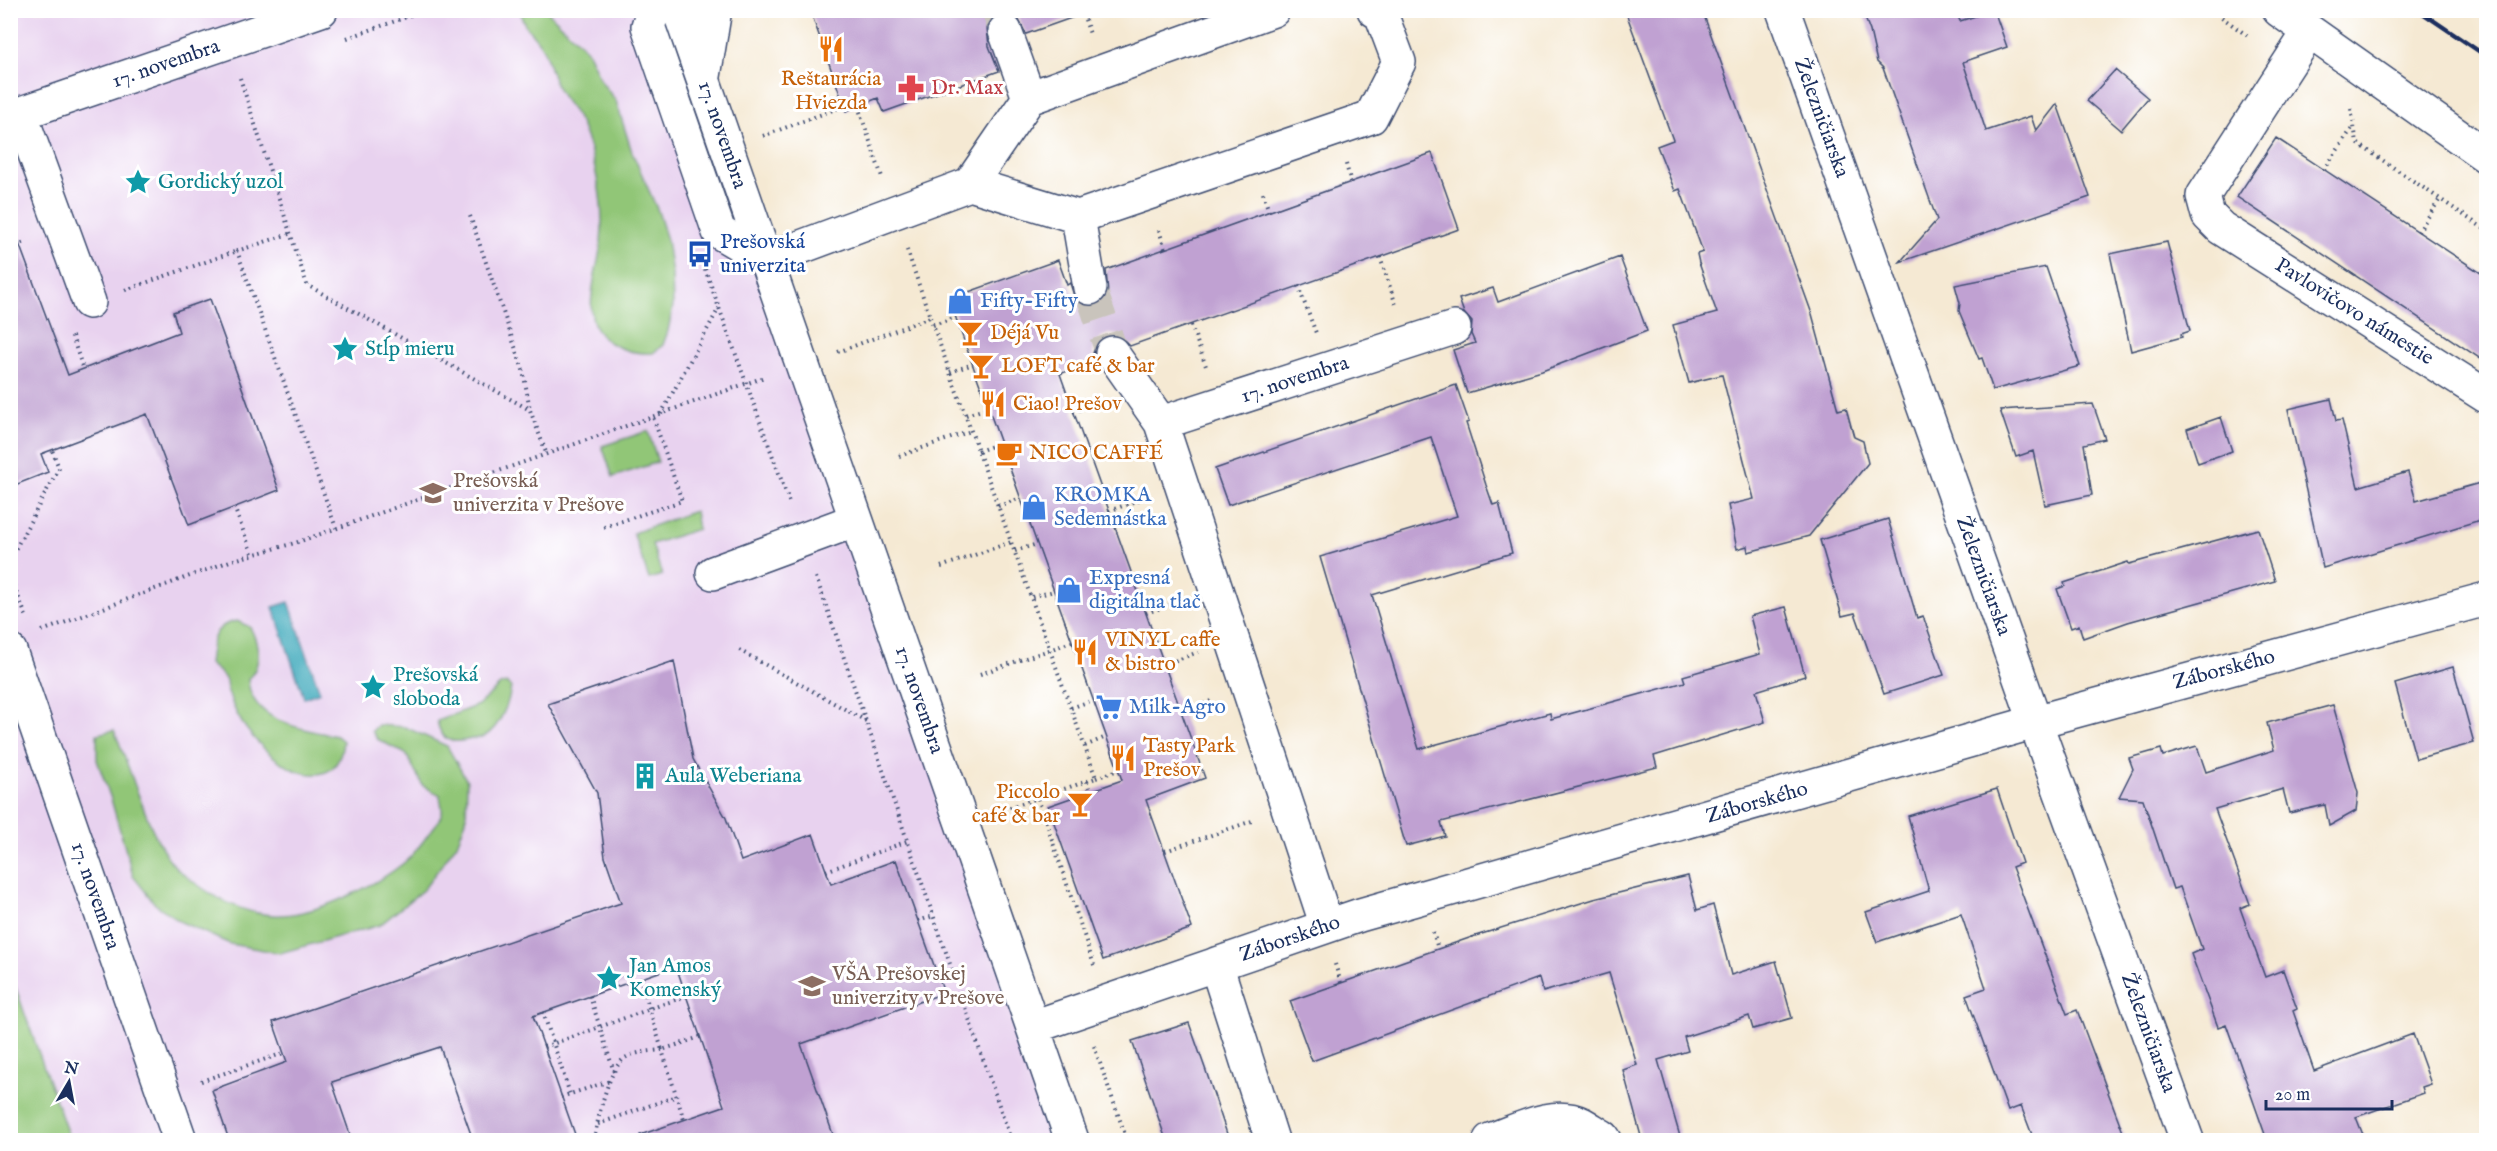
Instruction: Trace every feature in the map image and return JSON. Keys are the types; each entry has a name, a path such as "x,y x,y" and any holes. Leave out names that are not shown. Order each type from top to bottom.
{"street":[{"name":"17. novembra","path":"16,115 321,10"},
{"path":"654,10 648,26 719,232 766,260 970,184 1029,98 1273,10"},
{"name":"17. novembra","path":"679,10 1072,1140"},
{"path":"703,80 714,15 712,10"},
{"path":"970,184 1078,217 1371,117 1399,62 1381,14 1374,10"},
{"name":"Železničiarska","path":"1783,10 2035,722 2187,1140"},
{"path":"2279,10 2487,156"},
{"path":"1005,31 1029,98"},
{"path":"2288,65 2309,32"},
{"name":"Pavlovičovo námestie","path":"2288,65 2203,196 2208,215 2222,228 2487,396"},
{"path":"16,115 89,302"},
{"path":"1078,217 1090,288"},
{"name":"17. novembra","path":"1161,423 1454,328"},
{"path":"1112,353 1161,423 1329,940"},
{"path":"713,573 856,520"},
{"name":"Záborského","path":"1033,1027 1215,964 1329,940 2035,722 2487,598"},
{"name":"17. novembra","path":"22,643 180,1140"},
{"path":"1215,964 1272,1140"},
{"path":"1490,1140 1538,1123 1559,1119 1580,1123 1605,1140"}],"path":[{"path":"2212,10 2288,65"},
{"path":"227,42 288,234 307,285 530,410"},
{"path":"2344,104 2353,110 2358,143 2487,230"},
{"path":"2324,170 2354,126"},
{"path":"2418,232 2440,199"},
{"path":"470,216 523,370 530,410 547,455"},
{"path":"89,302 288,234"},
{"path":"237,251 336,528"},
{"path":"1380,257 1410,343"},
{"path":"1298,286 1330,369"},
{"path":"661,414 719,308"},
{"path":"930,317 1096,778"},
{"path":"933,325 956,317"},
{"path":"1191,325 1220,404"},
{"path":"71,334 83,369"},
{"path":"950,372 972,364"},
{"path":"22,643 231,561 253,556 336,528 769,376"},
{"path":"965,415 988,408"},
{"path":"604,527 682,501 653,417"},
{"path":"899,456 971,431"},
{"path":"978,451 1001,443"},
{"path":"10,559 59,468 52,450"},
{"path":"998,506 1020,498"},
{"path":"234,507 253,556"},
{"path":"940,567 1011,542"},
{"path":"1015,552 1037,544"},
{"path":"10,575 29,624"},
{"path":"1032,597 1054,591"},
{"path":"980,674 1072,642"},
{"path":"739,650 866,721"},
{"path":"1071,708 1093,700"},
{"path":"1085,746 1106,737"},
{"path":"991,814 1118,770"},
{"path":"1087,781 1090,791"},
{"path":"1038,798 1116,1027 1090,1035 1127,1140"},
{"path":"1165,851 1288,809"},
{"path":"826,871 908,841"},
{"path":"1064,876 1072,873"},
{"path":"918,921 934,916"},
{"path":"1329,940 1341,983"},
{"path":"640,978 684,1120"},
{"path":"590,996 614,1072"},
{"path":"544,1047 686,996"},
{"path":"543,1012 570,1094"},
{"path":"594,1140 601,1106 614,1072 624,1058 647,1051 662,1050 700,1037"},
{"path":"239,1068 284,1053"},
{"path":"561,1097 611,1081"},
{"path":"597,1124 676,1096"}],"shaded area":[{"name":"Prešovská univerzita v Prešove","path":"11,11 686,11 1081,1140 70,1140 11,975"}],"green space":[{"path":"546,10 587,50 601,81 616,101 632,152 658,211 667,240 672,274 673,306 663,345 653,353 633,352 614,345 602,336 595,325 591,299 601,242 600,193 594,163 581,124 556,86 543,49 523,22 521,11"},
{"path":"648,431 658,462 613,477 602,446"},
{"path":"695,511 698,529 652,544 662,575 649,579 633,533"},
{"path":"237,621 250,627 256,640 258,661 248,679 251,694 268,714 281,721 309,731 337,736 343,741 339,759 330,770 315,774 293,769 272,756 241,722 224,677 209,664 212,642 218,630"},
{"path":"506,683 511,687 503,714 495,727 485,736 453,741 441,733 437,721 478,705 500,685"},
{"path":"378,725 405,727 447,746 467,781 466,820 457,844 424,889 380,925 280,953 230,944 181,922 155,904 133,876 111,799 97,760 97,734 114,730 152,828 171,862 182,873 229,903 268,915 282,915 330,904 380,879 409,858 440,819 442,811 440,795 423,786 406,754 377,739 372,731"},
{"path":"11,975 70,1140 11,1140"}],"water":[{"path":"289,602 320,692 304,698 273,607"}],"building":[{"path":"810,10 1076,10 1077,16 1026,34 1017,16 1008,13 998,14 990,19 987,28 989,46 999,71 884,112 878,98 846,111"},
{"path":"1625,10 1702,10 1812,314 1838,410 1846,408 1854,437 1863,441 1868,463 1809,536 1748,552 1747,546 1737,549 1728,505 1754,499 1722,375 1689,383 1673,325 1717,313 1699,263 1697,254 1703,252 1680,189 1675,191 1657,146 1673,140"},
{"path":"1862,10 1955,10 1960,21 1994,10 2007,47 1963,62 1986,131 2031,116 2036,131 2057,104 2090,197 1900,262 1937,220 1883,68 1877,62 1870,31"},
{"path":"2115,70 2148,98 2121,130 2087,101"},
{"path":"2276,138 2487,277 2487,363 2237,197"},
{"path":"1432,153 1459,229 1130,346 1120,336 1110,334 1102,337 1095,345 1093,354 1095,360 1060,374 1205,778 1146,800 1192,928 1103,960 1048,806 1122,780 949,299 1058,260 1067,285 1070,283 1075,299 1083,305 1094,306 1102,302 1108,294 1106,270"},
{"path":"10,230 14,230 68,375 179,332 173,312 210,299 279,490 189,525 147,414 41,454 48,472 10,487"},
{"path":"2167,242 2190,331 2181,334 2182,337 2131,351 2110,254"},
{"path":"1620,257 1647,331 1542,371 1467,393 1453,350 1475,343 1471,334 1472,322 1464,313 1459,299 1493,288 1498,302"},
{"path":"2046,267 2080,366 1993,390 1982,358 1979,359 1959,311 1960,303 1955,285"},
{"path":"1456,385 1493,505 1499,503 1512,553 1372,595 1419,749 1550,713 1551,719 1685,682 1683,676 1760,654 1750,616 1786,607 1805,676 1756,691 1765,722 1654,756 1657,767 1441,822 1445,836 1406,846 1320,557 1457,516 1431,437 1228,505 1215,469"},
{"path":"2331,399 2336,421 2342,420 2358,487 2408,472 2416,501 2487,481 2487,518 2323,568 2288,409"},
{"path":"2093,404 2105,439 2084,444 2092,495 2045,505 2033,451 2016,457 2000,410"},
{"path":"2221,417 2232,451 2198,463 2187,429"},
{"path":"1888,519 1917,618 1923,616 1944,675 1884,694 1855,613 1842,616 1820,540"},
{"path":"2258,529 2275,581 2128,622 2083,638 2079,625 2071,628 2057,589 2065,586 2064,583 2128,562 2129,564"},
{"name":"VŠA Prešovskej univerzity v Prešove","path":"674,661 693,759 726,818 741,861 813,834 831,884 896,860 944,993 801,1044 835,1140 641,1140 640,1135 724,1106 676,966 533,1016 577,1140 473,1140 440,1047 332,1082 352,1140 229,1140 212,1090 287,1062 273,1022 621,903 605,857 597,793 548,704"},
{"path":"2453,667 2474,743 2416,759 2395,684"},
{"path":"2333,705 2358,793 2356,811 2329,826 2325,805 2289,813 2283,789 2215,809 2250,904 2240,908 2265,977 2283,970 2297,1009 2293,1011 2314,1071 2413,1034 2431,1084 2422,1087 2424,1093 2356,1117 2365,1140 2267,1140 2226,1024 2218,1027 2191,954 2202,949 2180,887 2173,889 2143,799 2119,797 2133,769 2129,758 2161,749 2163,756 2197,746 2206,772 2274,750 2267,723"},
{"path":"1997,789 2022,863 2012,867 2067,1014 2077,1010 2126,1140 2034,1140 2021,1106 2008,1111 1966,995 1986,988 1961,914 1877,942 1866,912 1929,891 1908,816"},
{"path":"1688,876 1697,910 1713,905 1731,975 1776,961 1792,1018 1753,1029 1749,1016 1684,1037 1688,1051 1658,1060 1681,1140 1642,1140 1623,1070 1637,1065 1609,973 1543,992 1539,978 1312,1061 1290,1001 1472,937 1594,899"},
{"path":"1189,1023 1229,1140 1166,1140 1132,1041"}],"tunnel":[{"path":"998,10 1005,31"},
{"path":"1090,288 1112,353"}],"railway":[{"path":"2418,10 2486,56"}],"place":[{"name":"Reštaurácia Hviezda","path":"831,49"},
{"name":"Dr. Max","path":"911,88"},
{"name":"Gordický uzol","path":"138,182"},
{"name":"Prešovská univerzita","path":"700,254"},
{"name":"Fifty-Fifty","path":"960,301"},
{"name":"Déjá Vu","path":"970,333"},
{"name":"Stĺp mieru","path":"345,349"},
{"name":"LOFT café & bar","path":"981,366"},
{"name":"Ciao! Prešov","path":"993,404"},
{"name":"NICO CAFFÉ","path":"1009,453"},
{"name":"Prešovská univerzita v Prešove","path":"433,493"},
{"name":"KROMKA Sedemnástka","path":"1034,507"},
{"name":"Expresná digitálna tlač","path":"1069,590"},
{"name":"VINYL caffe & bistro","path":"1085,652"},
{"name":"Prešovská sloboda","path":"373,687"},
{"name":"Milk-Agro","path":"1109,707"},
{"name":"Tasty Park Prešov","path":"1123,758"},
{"name":"Aula Weberiana","path":"645,776"},
{"name":"Piccolo café & bar","path":"1080,804"},
{"name":"Jan Amos Komenský","path":"609,978"},
{"name":"VŠA Prešovskej univerzity v Prešove","path":"812,986"}]}
